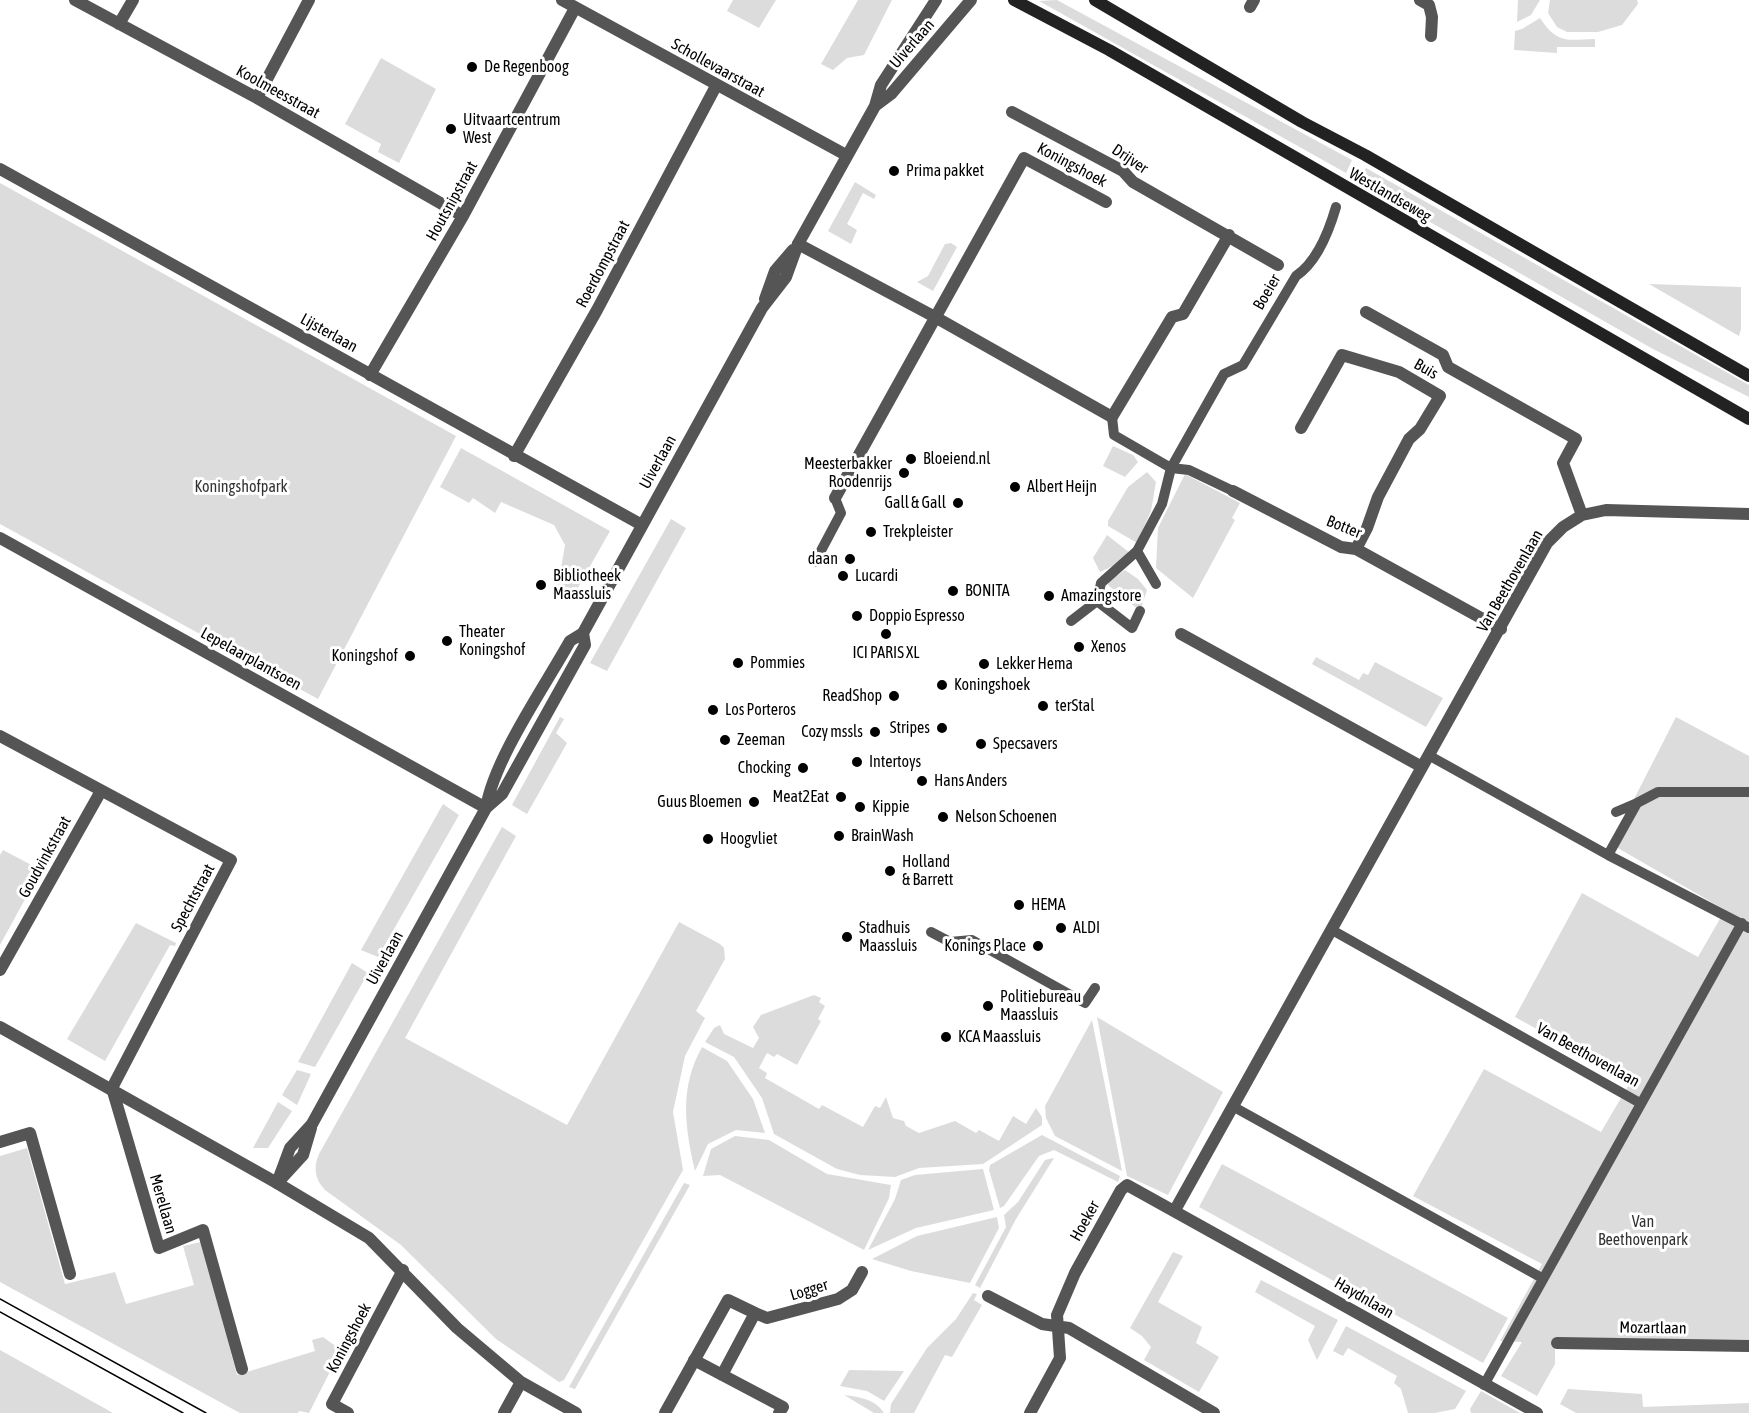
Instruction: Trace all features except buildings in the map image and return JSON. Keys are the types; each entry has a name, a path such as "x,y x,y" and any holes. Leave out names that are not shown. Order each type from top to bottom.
{"main road":[{"name":"Westlandseweg","path":"1014,0 1110,50 1749,419"},
{"name":"Westlandseweg","path":"1095,0 1302,122 1365,155 1749,376"}],"street":[{"name":"Koolmeesstraat","path":"75,0 256,98 463,216"},
{"path":"119,24 133,0"},
{"path":"256,98 309,0"},
{"name":"Schollevaarstraat","path":"562,0 846,155"},
{"name":"Uiverlaan","path":"277,1183 290,1148 312,1124 486,808 489,788 503,761 570,641 583,633 762,308 775,271 798,244 875,106 880,85 936,0"},
{"name":"Uiverlaan","path":"875,106 891,94 971,0"},
{"path":"1420,0 1429,5 1432,18 1431,36"},
{"name":"Houtsnipstraat","path":"370,375 463,216 575,8"},
{"name":"Roerdompstraat","path":"514,456 597,310 716,86"},
{"name":"Drijver","path":"1012,112 1123,171 1133,182 1229,235"},
{"name":"Koningshoek","path":"815,562 842,513 834,498 1024,158 1106,202"},
{"name":"Lijsterlaan","path":"0,169 642,525"},
{"path":"1296,276 1306,269 1330,227 1336,207"},
{"path":"1071,621 1097,602 1101,582 1137,551 1162,504 1171,468 1114,435 1112,417 1172,317 1183,314 1229,235"},
{"name":"Boeier","path":"1171,468 1224,374 1243,365 1296,276 1229,235"},
{"path":"798,244 935,317 1112,417"},
{"name":"Buis","path":"1366,312 1443,355 1448,367 1576,439 1563,463 1582,515"},
{"name":"Buis","path":"1301,428 1342,355 1399,372 1440,396 1420,429 1409,439 1378,496 1367,528 1356,549"},
{"name":"Botter","path":"1171,468 1189,470 1341,547 1356,549 1500,629"},
{"name":"Van Beethovenlaan","path":"1175,1210 1547,543 1563,526 1582,515 1606,510 1749,514"},
{"name":"Lepelaarplantsoen","path":"0,538 486,808"},
{"path":"1137,551 1156,584"},
{"path":"1097,602 1132,627 1140,611"},
{"path":"1181,634 1422,767"},
{"name":"Spechtstraat","path":"0,736 231,860 111,1088"},
{"path":"1430,756 1608,855 1745,925 1640,1102 1484,1385"},
{"name":"Goudvinkstraat","path":"0,970 101,791"},
{"path":"1616,812 1658,792 1749,792"},
{"path":"1608,855 1637,803"},
{"name":"Van Beethovenlaan","path":"1332,930 1640,1102"},
{"path":"931,932 950,942 972,940 1085,1003 1095,988"},
{"path":"0,1027 111,1088 369,1238 403,1270 457,1328 521,1382 576,1413"},
{"name":"Merellaan","path":"111,1088 159,1248 203,1230 243,1369"},
{"path":"1234,1107 1542,1278"},
{"path":"0,1142 30,1134 70,1274"},
{"name":"Hoeker","path":"1030,1413 1060,1358 1057,1315 1075,1273 1120,1190 1126,1185 1175,1210"},
{"name":"Haydnlaan","path":"1175,1210 1484,1385 1538,1413"},
{"name":"Koningshoek","path":"348,1413 332,1404 403,1270"},
{"name":"Logger","path":"665,1413 728,1300 767,1318 838,1299 852,1290 862,1272"},
{"path":"988,1296 1041,1324 1069,1328 1214,1413"},
{"path":"722,1375 755,1313"},
{"name":"Mozartlaan","path":"1557,1342 1749,1346"},
{"path":"694,1360 783,1407 779,1413"},
{"path":"504,1413 521,1382"}],"green space":[{"path":"733,0 776,0 759,28 727,11"},
{"path":"858,0 892,0 864,55 847,58 833,70 821,64"},
{"path":"1057,0 1352,160 1346,173 1039,1"},
{"path":"1518,0 1540,0 1531,15 1517,22"},
{"path":"1550,0 1637,0 1638,4 1622,25 1598,32 1567,32 1557,27 1548,13"},
{"path":"1540,18 1557,36 1570,40 1595,39 1595,47 1557,47 1557,53 1514,50 1515,31"},
{"path":"381,58 436,89 399,163 378,152 381,144 345,124"},
{"path":"1366,168 1749,385 1749,397 1653,349 1358,181"},
{"path":"855,182 876,195 874,199 863,193 847,224 857,230 851,244 828,231"},
{"name":"Koningshofpark","path":"0,183 456,436 318,699 0,524"},
{"path":"951,243 957,247 933,291 917,282 928,276 945,244"},
{"path":"1649,284 1741,287 1739,336"},
{"path":"1113,446 1133,455 1138,462 1125,477 1103,466"},
{"path":"461,448 610,531 576,591 558,586 565,545 554,525 501,502 495,513 473,498 469,503 440,487"},
{"path":"1147,472 1156,482 1151,511 1137,543 1108,526 1108,521 1128,487"},
{"path":"1185,474 1240,503 1232,518 1235,520 1193,598 1156,568 1158,528"},
{"path":"671,519 686,528 607,671 590,663"},
{"path":"1107,535 1130,553 1119,563 1100,572 1093,558"},
{"path":"1125,570 1138,579 1147,590 1140,611 1108,585 1109,581"},
{"path":"1316,657 1359,680 1363,673 1368,675 1375,662 1443,698 1426,727 1312,664"},
{"path":"560,717 564,719 556,733 567,743 527,814 512,805"},
{"name":"Van Beethovenpark","path":"1676,717 1749,756 1749,1344 1555,1342 1555,1364 1537,1396 1501,1376 1522,1342 1500,1341 1542,1264 1413,1196 1484,1069 1601,1132 1631,1081 1515,1017 1582,893 1698,957 1725,910 1611,844"},
{"path":"443,804 459,815 378,957 361,950"},
{"path":"502,827 516,836 405,1038 567,1125 679,922 724,948 725,959 696,1011 705,1018 685,1056 673,1112 683,1170 564,1380 559,1382 496,1339 401,1245 325,1190 316,1173 319,1154"},
{"path":"3,850 41,870 0,945 0,855"},
{"path":"136,923 176,943 175,946 170,945 105,1061 67,1039"},
{"path":"352,963 368,973 315,1067 298,1062"},
{"path":"814,995 821,998 819,1002 825,1006 818,1019 821,1021 797,1065 777,1054 774,1057 767,1053 759,1068 767,1073 765,1078 819,1109 822,1105 863,1127 875,1106 880,1108 886,1097 893,1118 904,1121 906,1126 919,1133 955,1121 976,1133 979,1130 999,1141 1013,1116 1026,1124 1036,1108 1042,1117 1042,1125 983,1164 919,1168 895,1177 860,1175 837,1169 774,1134 762,1098 734,1057 705,1042 714,1028 720,1025 724,1034 753,1048 759,1038 753,1027 761,1015"},
{"path":"1097,1017 1223,1092 1168,1195 1127,1176"},
{"path":"1092,1020 1122,1171 1055,1136 1046,1118 1045,1106"},
{"path":"702,1047 727,1061 753,1099 765,1133 736,1130 708,1144 695,1171 686,1108 690,1077"},
{"path":"297,1070 311,1074 297,1105 282,1095"},
{"path":"278,1102 292,1111 268,1148 253,1148"},
{"path":"1042,1135 1120,1176 1118,1182 1054,1150 1039,1156 1004,1206 1000,1208 989,1170 990,1165"},
{"path":"735,1136 769,1140 827,1174 891,1185 889,1198 864,1250 720,1175 703,1176 711,1149"},
{"path":"27,1148 65,1284 115,1272 126,1304 194,1285 183,1246 201,1242 237,1375 315,1351 312,1340 323,1337 341,1350 309,1413 299,1411 298,1413 240,1413 0,1282 0,1156"},
{"path":"1054,1158 1016,1219 980,1288 975,1285 1006,1227 1004,1215 1018,1202 1045,1160"},
{"path":"1222,1164 1508,1318 1483,1363 1199,1207"},
{"path":"983,1169 994,1210 916,1228 868,1250 895,1199 901,1180 915,1175"},
{"path":"684,1183 690,1185 575,1389 569,1387"},
{"path":"997,1217 999,1228 970,1283 911,1271 872,1259 917,1236"},
{"path":"1173,1252 1183,1256 1158,1302 1202,1327 1196,1343 1219,1357 1199,1392 1144,1360 1151,1347 1142,1336 1130,1328"},
{"path":"1261,1280 1338,1320 1317,1360 1308,1340 1315,1326 1255,1292"},
{"path":"973,1293 977,1294 974,1300 982,1305 952,1357 945,1355 914,1413 890,1413 891,1404 927,1348 956,1319"},
{"path":"1346,1326 1466,1391 1455,1409 1435,1413 1408,1413 1401,1389 1394,1383 1397,1376 1348,1348 1343,1356 1333,1351"},
{"path":"0,1350 113,1413 0,1413"},
{"path":"849,1370 904,1371 884,1401 867,1391 840,1386"},
{"path":"1568,1389 1642,1394 1643,1407 1749,1403 1749,1413 1576,1413 1560,1404"},
{"path":"1481,1391 1520,1413 1471,1413 1470,1409"},
{"path":"844,1395 872,1402 884,1413 874,1413"}],"tram line":[{"path":"0,1299 206,1413"},
{"path":"0,1312 183,1413"}],"place":[{"name":"De Regenboog","path":"472,67"},
{"name":"Uitvaartcentrum West","path":"451,129"},
{"name":"Prima pakket","path":"894,171"},
{"name":"Bloeiend.nl","path":"911,459"},
{"name":"Meesterbakker Roodenrijs","path":"904,473"},
{"name":"Albert Heijn","path":"1015,487"},
{"name":"Gall & Gall","path":"958,503"},
{"name":"Trekpleister","path":"871,532"},
{"name":"daan","path":"850,559"},
{"name":"Lucardi","path":"843,576"},
{"name":"Bibliotheek Maassluis","path":"541,585"},
{"name":"BONITA","path":"953,591"},
{"name":"Amazingstore","path":"1049,596"},
{"name":"Doppio Espresso","path":"857,616"},
{"name":"ICI PARIS XL","path":"886,634"},
{"name":"Theater Koningshof","path":"447,641"},
{"name":"Xenos","path":"1079,647"},
{"name":"Koningshof","path":"410,656"},
{"name":"Pommies","path":"738,663"},
{"name":"Lekker Hema","path":"984,664"},
{"name":"Koningshoek","path":"942,685"},
{"name":"ReadShop","path":"894,696"},
{"name":"terStal","path":"1043,706"},
{"name":"Los Porteros","path":"713,710"},
{"name":"Stripes","path":"942,728"},
{"name":"Cozy mssls","path":"875,732"},
{"name":"Zeeman","path":"725,740"},
{"name":"Specsavers","path":"981,744"},
{"name":"Intertoys","path":"857,762"},
{"name":"Chocking","path":"803,768"},
{"name":"Hans Anders","path":"922,781"},
{"name":"Meat2Eat","path":"841,797"},
{"name":"Guus Bloemen","path":"754,802"},
{"name":"Kippie","path":"860,807"},
{"name":"Nelson Schoenen","path":"943,817"},
{"name":"BrainWash","path":"839,836"},
{"name":"Hoogvliet","path":"708,839"},
{"name":"Holland & Barrett","path":"890,871"},
{"name":"HEMA","path":"1019,905"},
{"name":"ALDI","path":"1061,928"},
{"name":"Stadhuis Maassluis","path":"847,937"},
{"name":"Konings Place","path":"1038,946"},
{"name":"Politiebureau Maassluis","path":"988,1006"},
{"name":"KCA Maassluis","path":"946,1037"}]}
